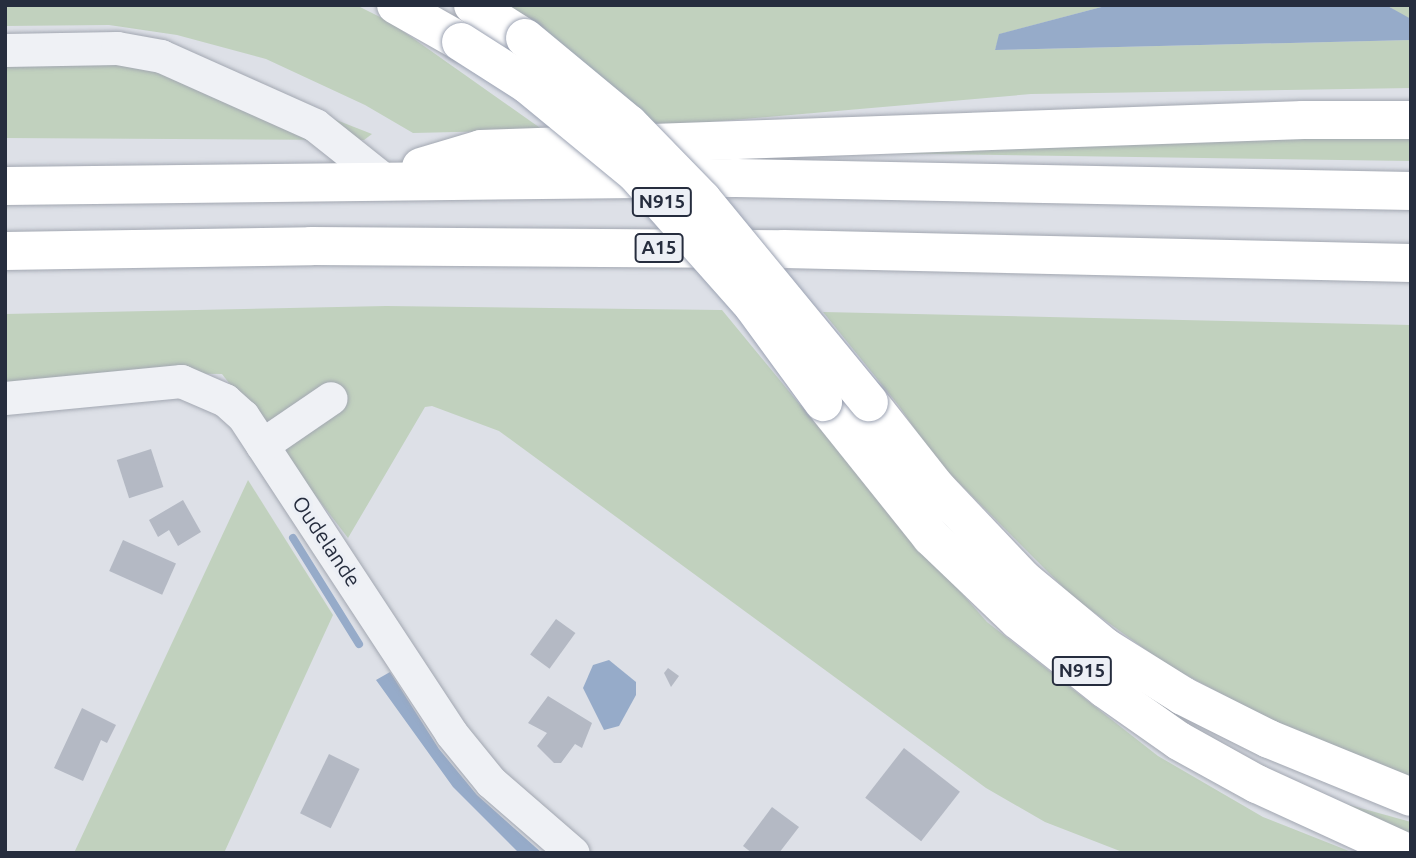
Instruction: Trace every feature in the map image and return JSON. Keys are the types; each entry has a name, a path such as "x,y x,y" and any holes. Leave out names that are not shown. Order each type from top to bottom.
{"main road":[{"name":"N915","path":"396,5 527,84 636,174 752,306 823,402 931,537 1018,620 1105,689 1179,741 1257,784 1408,853"},
{"name":"N915","path":"473,5 525,38 629,124 702,199 936,487 1023,579 1105,647 1182,696 1269,739 1411,797"},
{"path":"383,179 481,149 1303,120 1411,120"},
{"path":"5,186 383,179 736,178 1242,184 1411,191"},
{"name":"A15","path":"5,251 311,246 784,249 1411,263"},
{"name":"A15","path":"1313,259 1411,273"}],"street":[{"path":"5,50 117,48 161,56 315,125 383,179"},
{"name":"Oudelande","path":"5,398 181,381 225,400 262,444 451,733 491,782 573,853"},
{"path":"262,444 331,398"}],"green space":[{"path":"5,5 356,5 390,22 543,130 413,133 365,105 266,59 177,35 109,25 5,26"},
{"path":"498,5 1109,5 1000,34 995,50 1411,40 1411,88 1031,94 653,127"},
{"path":"1387,5 1411,5 1411,19 1404,17"},
{"path":"5,56 74,57 224,76 372,134 364,140 5,138"},
{"path":"1411,132 1411,161 803,152"},
{"path":"386,306 722,310 863,481 987,622 1158,756 1263,817 1354,853 1125,853 1045,822 986,788 499,431 432,406 425,407 348,538 222,374 141,373 5,386 5,314"},
{"path":"823,312 1411,325 1411,783 1341,757 1167,665 1074,598 936,460 899,406"},
{"path":"248,480 333,615 224,853 74,853"},
{"path":"1328,799 1411,822 1411,838"}],"water":[{"path":"1109,5 1386,5 1411,19 1411,40 995,50 999,34"},
{"path":"609,660 636,682 636,695 619,726 604,730 583,688 593,665"},
{"path":"390,672 439,749 477,795 542,853 519,853 453,787 376,680"}],"building":[{"path":"151,449 163,487 129,498 117,460"},
{"path":"183,500 201,532 178,546 169,530 158,537 149,520"},
{"path":"123,540 176,564 162,595 109,571"},
{"path":"556,619 575,633 550,669 530,655"},
{"path":"668,668 679,676 671,687 664,673"},
{"path":"548,696 592,723 582,748 575,744 561,763 554,763 537,746 547,733 528,723"},
{"path":"82,708 116,725 107,743 101,740 83,781 54,768"},
{"path":"904,748 960,792 921,841 865,798"},
{"path":"329,754 360,769 331,828 300,813"},
{"path":"772,807 799,827 779,853 752,853 743,846"}],"waterway":[{"path":"293,538 359,644"}]}
